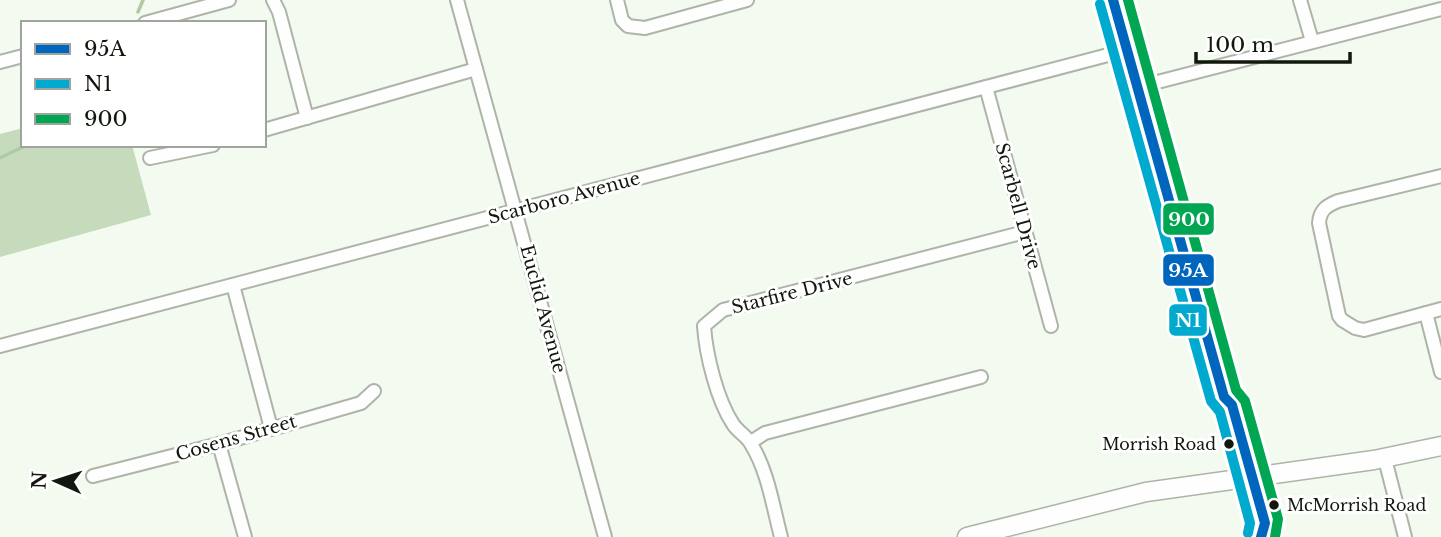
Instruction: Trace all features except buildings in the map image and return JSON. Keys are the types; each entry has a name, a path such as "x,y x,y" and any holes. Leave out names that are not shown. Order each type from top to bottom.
{"main road":[{"path":"1114,0 1224,397 1232,405 1247,479 1265,523 1261,536"},
{"path":"967,537 1120,497 1385,459 1441,446"}],"street":[{"path":"152,21 229,0"},
{"path":"273,0 279,12 307,118"},
{"name":"Euclid Avenue","path":"457,0 605,537"},
{"path":"617,0 622,20 628,26 645,28 747,0"},
{"path":"1300,0 1311,41"},
{"path":"1138,87 1441,9"},
{"name":"Scarboro Avenue","path":"0,346 1127,50"},
{"path":"0,62 21,57"},
{"path":"266,130 476,69"},
{"name":"Scarbell Drive","path":"986,87 1051,326"},
{"path":"150,158 204,147"},
{"path":"1441,176 1338,201 1325,207 1319,214 1342,320 1364,330 1441,309"},
{"name":"Starfire Drive","path":"781,537 762,468 751,442 734,427 723,409 705,341 704,326 723,310 1025,233"},
{"path":"233,285 271,428"},
{"path":"1426,313 1441,372"},
{"path":"751,442 765,433 981,377"},
{"name":"Cosens Street","path":"93,476 219,444 361,403 374,391"},
{"path":"219,444 245,537"},
{"path":"1385,459 1405,537"}],"green space":[{"path":"21,129 21,147 133,147 151,215 0,257 0,134"}],"waterway":[{"path":"138,12 143,0"},
{"path":"0,158 23,147"}],"transit line":[{"name":"95A","path":"1113,0 1224,397 1232,405 1265,523 1261,537"},
{"name":"900","path":"1128,0 1236,390 1245,401 1278,519 1275,537"},
{"name":"N1","path":"1100,4 1211,401 1220,412 1250,523 1248,533"}],"place":[{"name":"Morrish Road","path":"1229,444"},
{"name":"McMorrish Road","path":"1274,505"}]}
